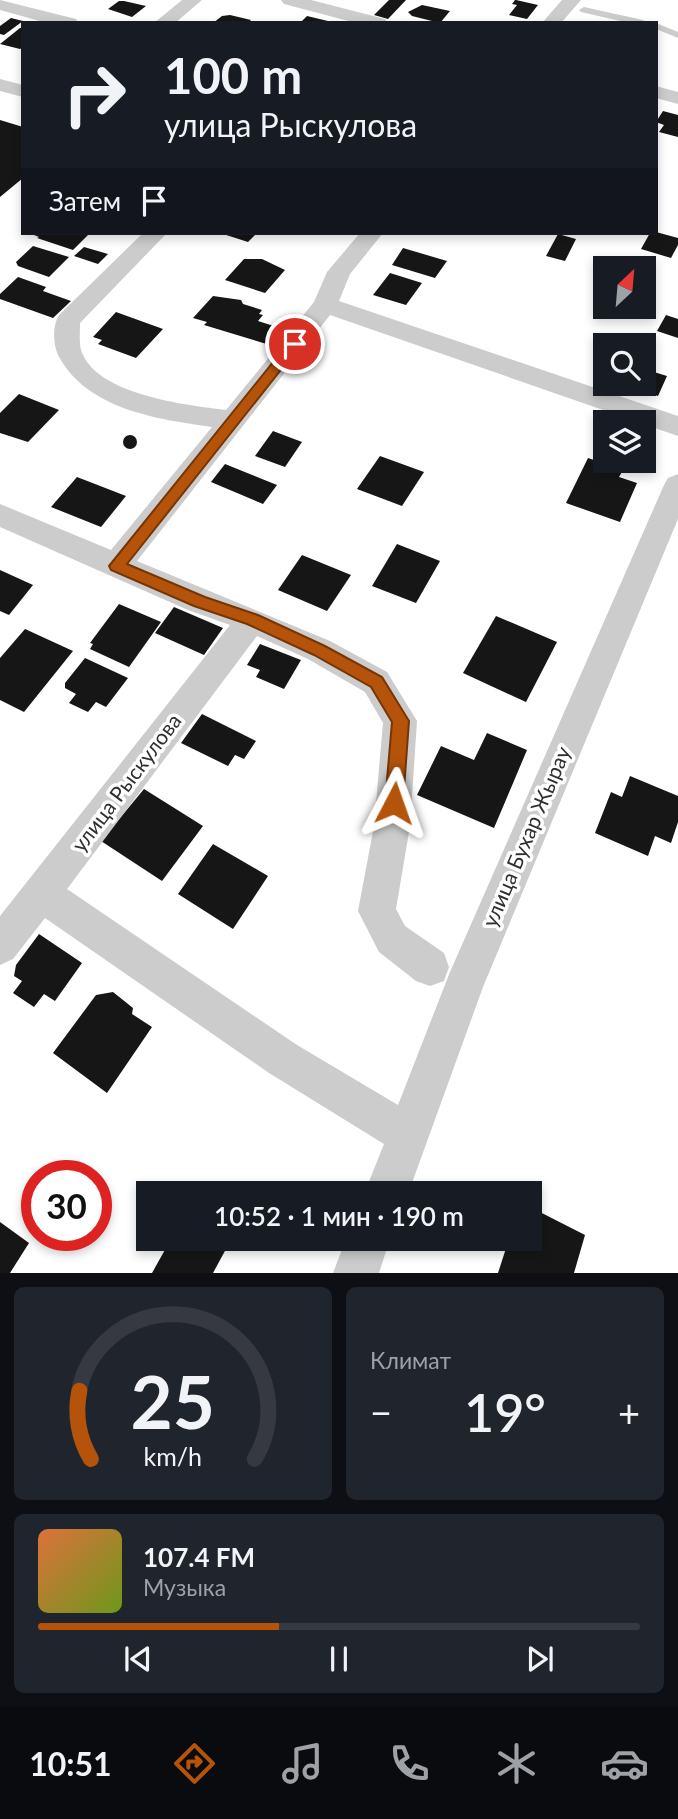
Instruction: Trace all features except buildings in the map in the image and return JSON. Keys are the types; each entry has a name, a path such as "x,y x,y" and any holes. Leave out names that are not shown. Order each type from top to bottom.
{"street":[{"path":"166,21 193,0"},
{"path":"290,0 366,21 380,0"},
{"path":"0,4 62,21"},
{"path":"555,21 586,7"},
{"path":"0,85 21,90"},
{"path":"658,92 678,97"},
{"path":"154,235 68,321 69,353 89,382 139,403 190,416 233,420"},
{"path":"116,566 325,305 339,272 370,235"},
{"path":"325,305 678,426"},
{"name":"улица Бухар Жырау","path":"391,1181 464,986 678,485"},
{"path":"0,515 199,601 252,620 319,650 376,682 400,721 392,827 377,911 392,939 429,967"},
{"name":"улица Рыскулова","path":"0,946 252,620"},
{"path":"42,894 283,1059 408,1135"},
{"path":"356,1273 364,1251"}],"lane":[{"path":"586,7 636,21"},
{"path":"658,27 678,35"}],"route":[{"path":"295,344 116,566 252,620 319,650 376,682 400,721 394,803"}]}
